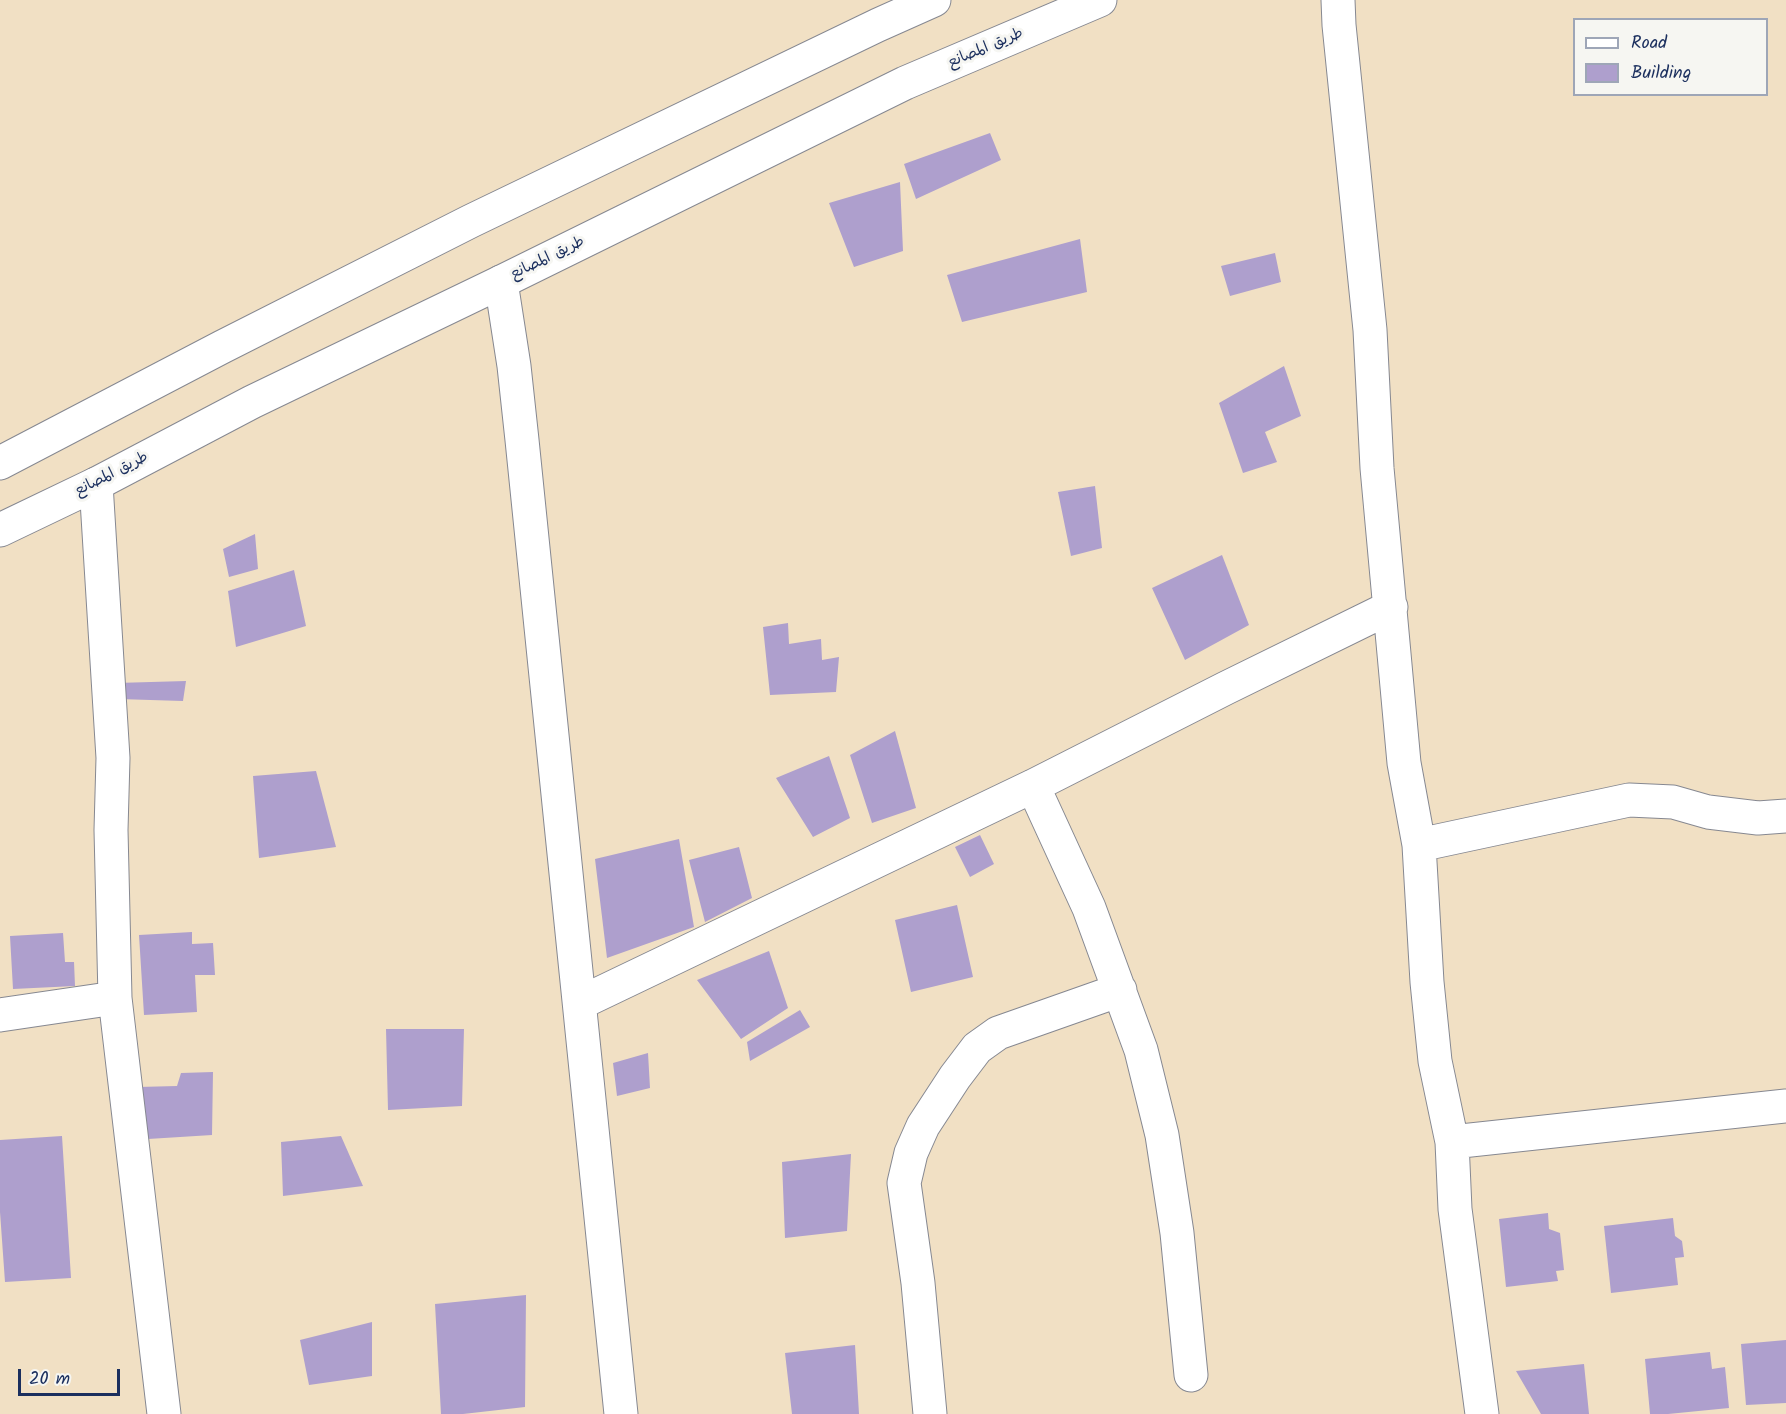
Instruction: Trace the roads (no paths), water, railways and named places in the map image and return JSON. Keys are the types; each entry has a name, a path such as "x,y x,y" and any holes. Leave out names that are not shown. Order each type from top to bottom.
{"street":[{"path":"0,463 460,226 934,0"},
{"name":"طريق المصانع","path":"0,530 96,484 252,402 905,83 1100,0"},
{"path":"1338,0 1370,330 1377,468 1404,763 1419,845 1427,981 1435,1061 1452,1142 1455,1209 1482,1414"},
{"path":"501,282 515,377 621,1414"},
{"path":"96,484 112,758 111,830 115,998 164,1414"},
{"path":"580,1003 1032,786 1391,607"},
{"path":"1032,786 1089,908 1141,1050 1162,1135 1177,1233 1191,1375"},
{"path":"1419,845 1629,800 1673,802 1708,812 1758,818 1786,816"},
{"path":"930,1414 918,1283 904,1183 911,1152 924,1126 955,1077 978,1048 998,1033 1119,990"},
{"path":"0,1015 115,998"},
{"path":"1452,1142 1786,1106"}]}
